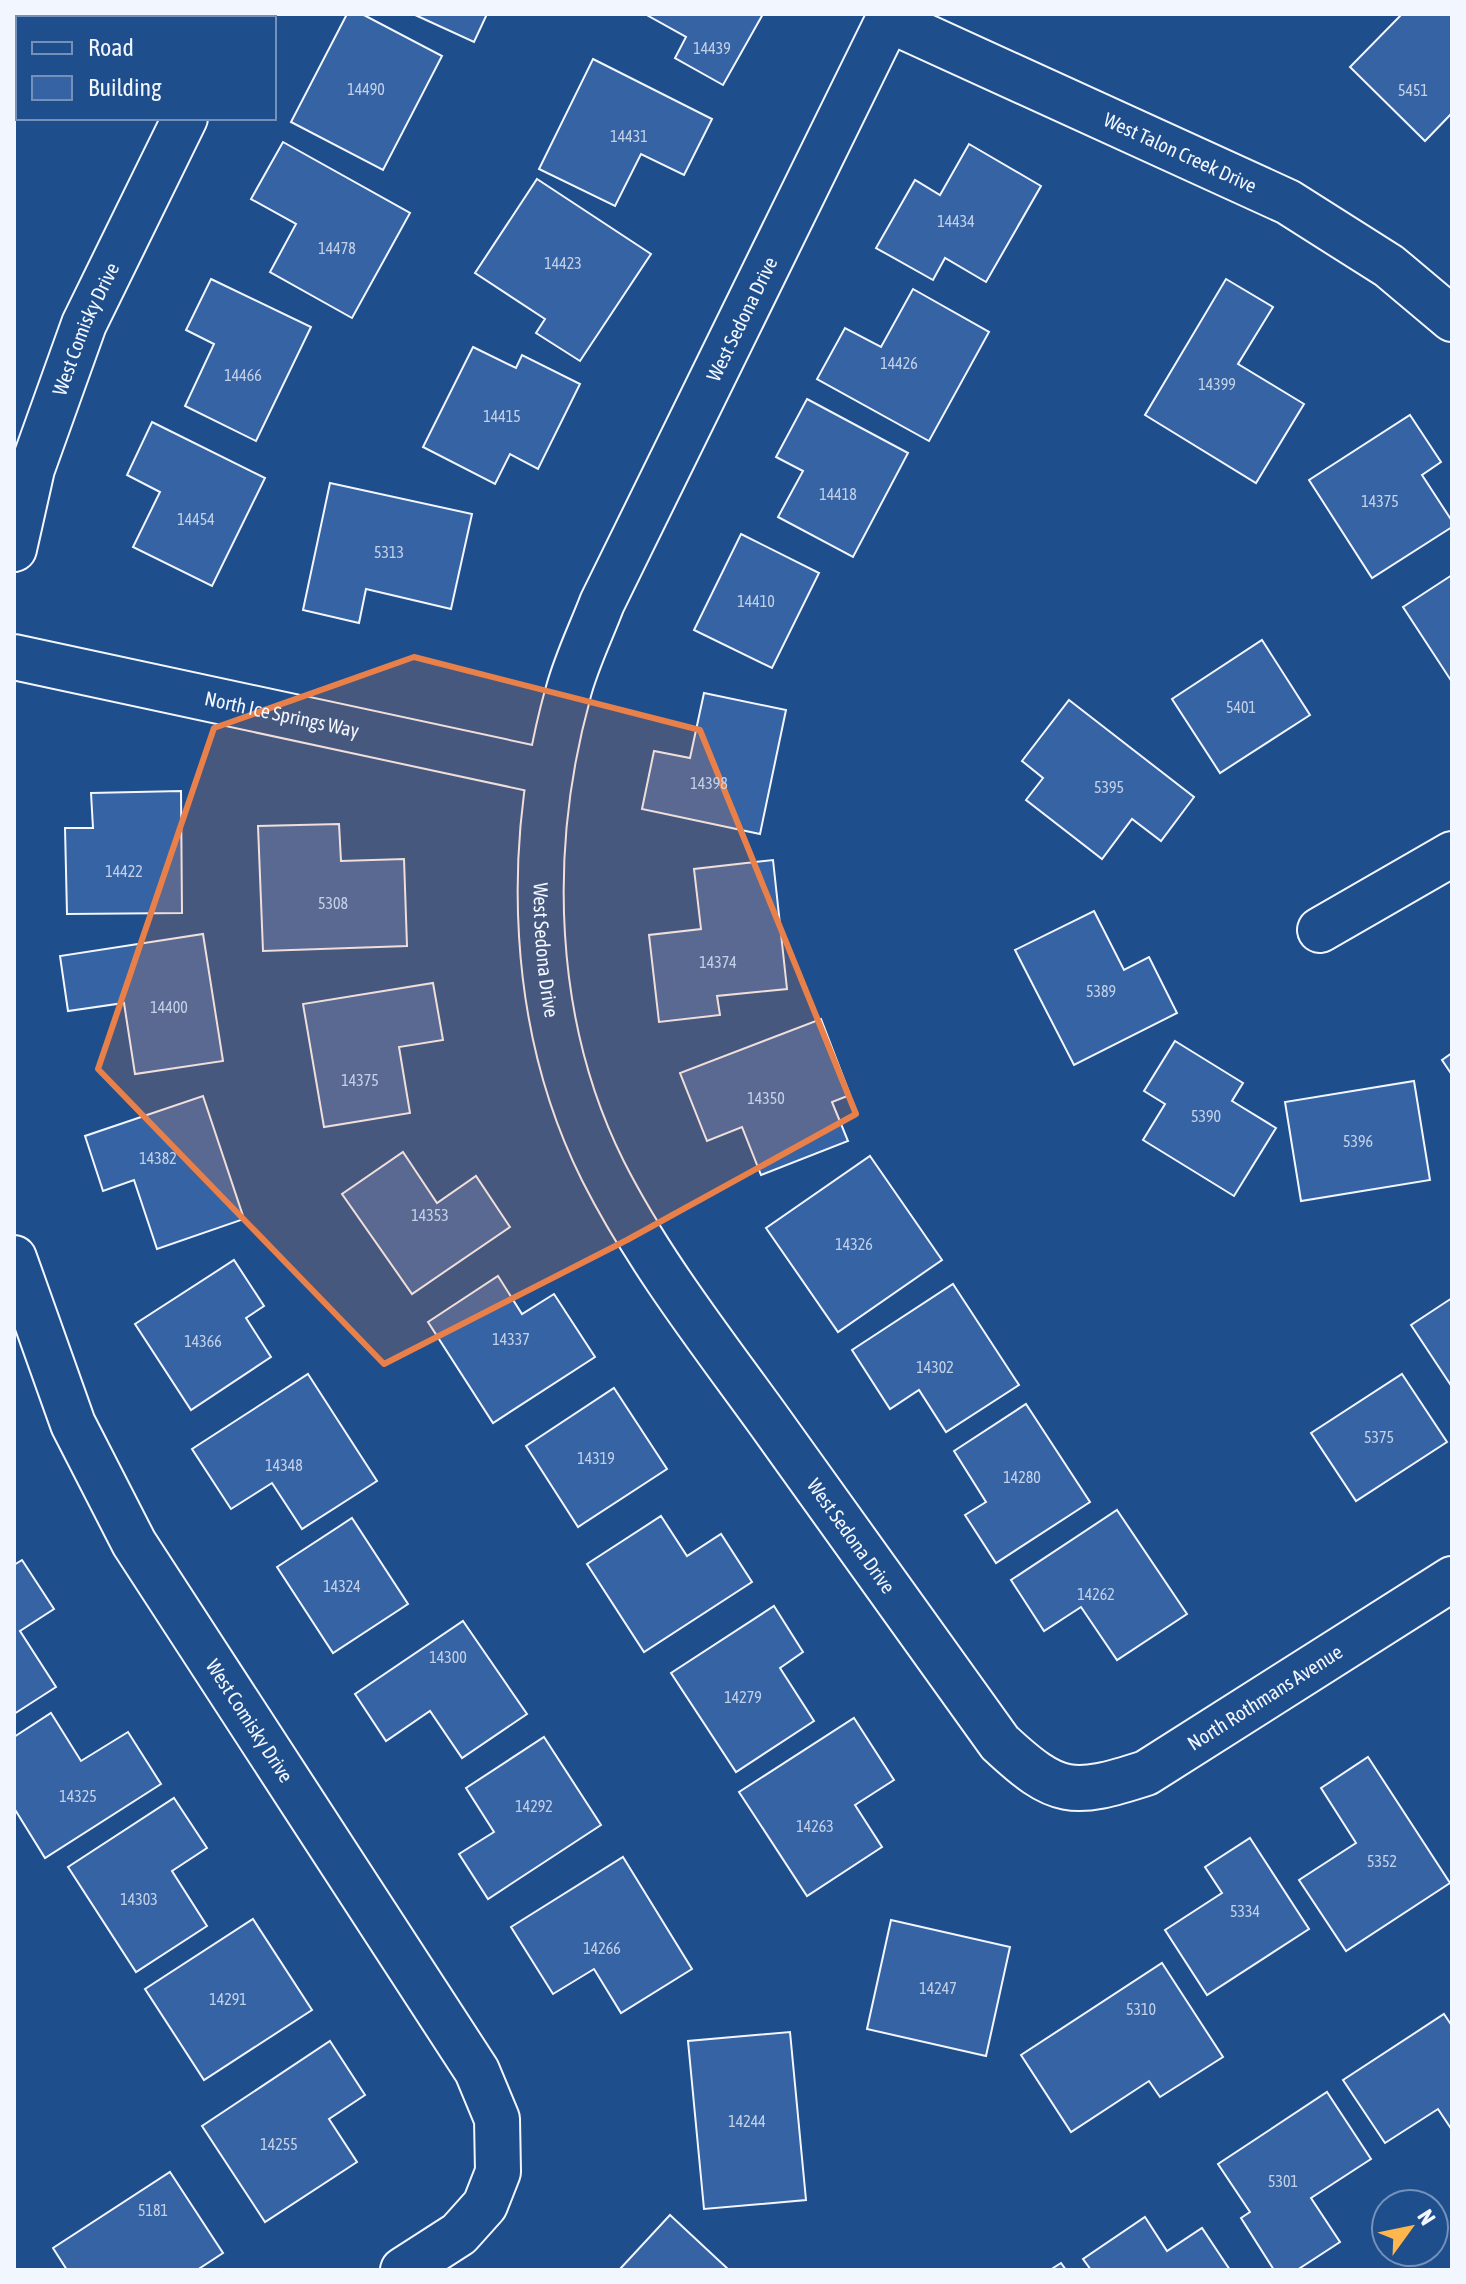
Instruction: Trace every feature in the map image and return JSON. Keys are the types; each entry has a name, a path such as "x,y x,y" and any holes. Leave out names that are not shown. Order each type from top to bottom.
{"street":[{"name":"West Talon Creek Drive","path":"890,17 1288,202 1448,306"},
{"name":"West Sedona Drive","path":"890,17 602,603 568,691 549,772 539,875 545,975 566,1076 602,1169 655,1263 1000,1743 1036,1776 1070,1789"},
{"name":"West Comisky Drive","path":"14,549 32,469 84,324 184,120"},
{"name":"North Ice Springs Way","path":"14,657 549,772"},
{"path":"1320,930 1452,854"},
{"name":"West Comisky Drive","path":"14,1258 73,1424 134,1543 477,2071 497,2119 498,2172 485,2205 459,2234 403,2270"},
{"name":"North Rothmans Avenue","path":"1070,1789 1108,1786 1146,1773 1452,1579"}],"highlighted area":[{"path":"414,657 700,730 856,1114 627,1240 384,1364 98,1069 214,728"}],"building":[{"path":"14,14 103,14 16,16 15,100"},
{"path":"347,14 362,14 442,56 383,170 291,122"},
{"path":"413,14 487,14 474,42"},
{"path":"645,14 763,14 723,85 675,58 686,37"},
{"path":"1402,14 1452,14 1452,113 1425,141 1350,67"},
{"path":"593,59 712,119 684,175 641,154 615,206 539,169"},
{"path":"283,142 410,213 352,318 270,272 296,224 251,199"},
{"path":"969,144 1041,186 986,282 945,258 933,280 876,248 915,180 940,195"},
{"path":"537,179 651,254 580,361 536,333 545,319 475,273"},
{"path":"211,279 311,327 256,441 185,406 214,344 186,330"},
{"path":"1226,279 1273,307 1238,364 1304,404 1256,483 1145,415"},
{"path":"913,289 989,332 929,441 817,379 845,328 881,347"},
{"path":"473,347 516,368 522,355 580,384 538,469 510,454 495,484 423,447"},
{"path":"807,399 908,453 853,557 778,517 803,471 776,457"},
{"path":"1410,415 1441,462 1422,475 1452,521 1452,527 1372,578 1309,480"},
{"path":"152,422 265,478 212,586 133,547 160,492 127,475"},
{"path":"330,483 472,514 451,609 366,589 359,623 303,610"},
{"path":"741,534 819,573 772,668 694,630"},
{"path":"1452,575 1452,682 1403,607"},
{"path":"1262,640 1310,715 1220,773 1172,699"},
{"path":"704,693 786,710 760,834 642,809 654,751 690,758"},
{"path":"1069,700 1194,797 1161,841 1132,819 1102,859 1026,800 1043,778 1022,761"},
{"path":"181,791 182,913 67,914 65,828 93,828 91,793"},
{"path":"339,824 341,861 404,859 407,946 263,951 258,826"},
{"path":"773,860 787,989 717,996 720,1015 659,1022 649,935 701,929 694,869"},
{"path":"1094,911 1124,970 1149,957 1177,1013 1074,1065 1015,950"},
{"path":"203,934 223,1061 135,1074 124,1003 68,1011 60,956"},
{"path":"433,983 443,1040 399,1047 410,1113 324,1127 303,1004"},
{"path":"821,1019 850,1095 832,1102 848,1141 761,1175 742,1127 707,1141 680,1073"},
{"path":"1175,1041 1243,1083 1232,1101 1276,1128 1234,1196 1143,1140 1165,1104 1144,1091"},
{"path":"1452,1053 1452,1075 1442,1060"},
{"path":"1414,1081 1430,1180 1301,1201 1285,1102"},
{"path":"203,1096 244,1219 157,1249 134,1180 103,1191 85,1136"},
{"path":"403,1152 437,1203 476,1176 510,1227 412,1294 342,1194"},
{"path":"870,1156 942,1260 838,1332 766,1228"},
{"path":"234,1260 264,1306 246,1318 271,1357 191,1410 135,1324"},
{"path":"498,1276 522,1314 554,1294 595,1357 493,1423 428,1322"},
{"path":"953,1284 1019,1385 946,1432 919,1390 890,1409 852,1350"},
{"path":"1452,1298 1452,1387 1411,1325"},
{"path":"308,1374 377,1481 302,1529 272,1483 231,1509 192,1449"},
{"path":"1402,1374 1447,1442 1356,1501 1311,1433"},
{"path":"614,1388 667,1469 578,1527 526,1446"},
{"path":"1026,1404 1090,1502 996,1563 965,1515 986,1502 954,1451"},
{"path":"1117,1510 1187,1614 1117,1660 1081,1607 1044,1631 1011,1580"},
{"path":"661,1516 687,1556 721,1534 752,1582 644,1652 587,1564"},
{"path":"352,1518 408,1604 333,1653 277,1567"},
{"path":"22,1560 54,1609 20,1631 56,1687 14,1714 14,1565"},
{"path":"774,1606 803,1652 780,1668 814,1721 736,1772 671,1673"},
{"path":"463,1621 527,1714 462,1758 430,1711 386,1741 355,1694"},
{"path":"51,1713 81,1761 128,1732 161,1784 45,1858 14,1808 14,1737"},
{"path":"854,1718 894,1780 855,1805 882,1847 807,1896 739,1792"},
{"path":"544,1737 601,1825 488,1899 459,1854 494,1832 466,1788"},
{"path":"1368,1757 1450,1883 1346,1951 1299,1880 1356,1843 1321,1788"},
{"path":"174,1798 207,1848 172,1871 207,1926 136,1972 68,1867"},
{"path":"1250,1838 1309,1929 1207,1995 1165,1930 1222,1893 1205,1867"},
{"path":"623,1857 692,1969 621,2013 594,1969 553,1994 511,1927"},
{"path":"253,1919 312,2010 204,2080 145,1989"},
{"path":"891,1920 1010,1947 986,2056 867,2029"},
{"path":"1162,1963 1223,2057 1160,2097 1149,2081 1071,2132 1021,2055"},
{"path":"1444,2014 1452,2026 1452,2130 1438,2109 1385,2143 1343,2080"},
{"path":"790,2032 806,2200 704,2209 688,2041"},
{"path":"330,2041 365,2095 329,2119 357,2162 265,2222 202,2126"},
{"path":"1327,2092 1371,2159 1311,2198 1340,2242 1297,2270 1274,2270 1241,2218 1250,2212 1218,2164"},
{"path":"170,2172 223,2253 197,2270 67,2270 53,2248"},
{"path":"670,2215 729,2270 619,2270"},
{"path":"1145,2217 1167,2251 1202,2228 1230,2270 1091,2270 1083,2259"},
{"path":"1061,2263 1066,2270 1050,2270"}]}
